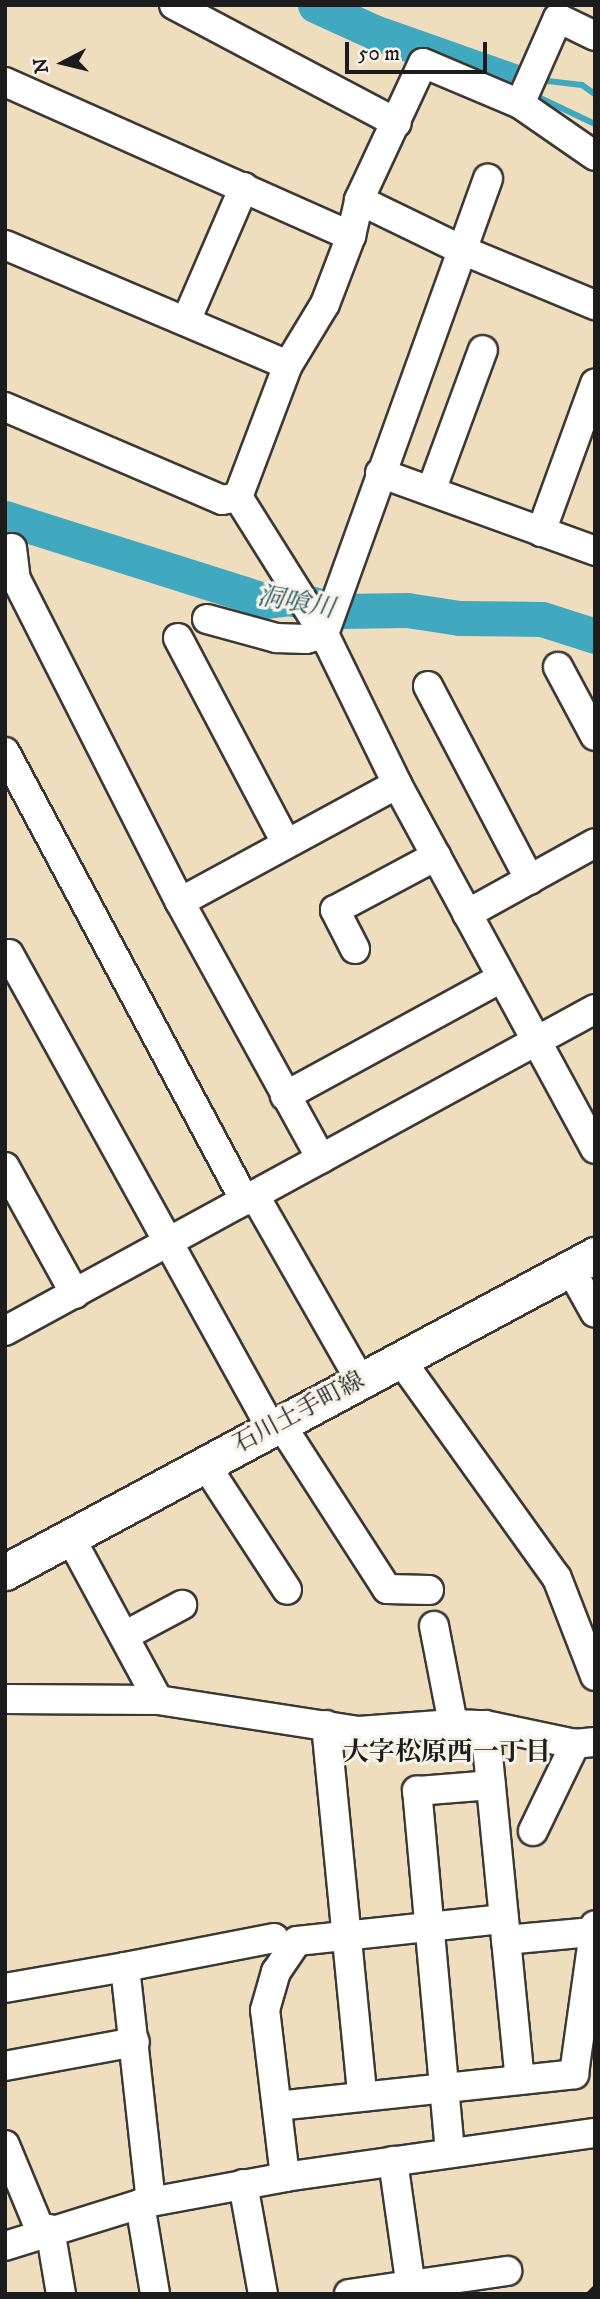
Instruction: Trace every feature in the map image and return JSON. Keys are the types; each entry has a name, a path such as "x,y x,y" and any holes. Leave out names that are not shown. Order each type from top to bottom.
{"main road":[{"name":"石川土手町線","path":"5,1572 582,1262"}],"street":[{"path":"174,5 397,122"},
{"path":"520,104 558,18 595,36"},
{"path":"238,497 288,365 325,304 351,236 359,200 423,63 520,104 595,156"},
{"path":"5,82 351,236"},
{"path":"324,634 488,179"},
{"path":"186,321 244,187"},
{"path":"359,200 462,250 595,305"},
{"path":"5,245 288,365"},
{"path":"431,491 483,350"},
{"path":"541,532 593,398"},
{"path":"5,407 222,500 238,497"},
{"path":"380,473 595,551"},
{"path":"238,497 324,634 397,784 595,1149"},
{"path":"12,548 16,579 180,902 321,1159"},
{"path":"206,619 276,638 306,639 324,634"},
{"path":"178,638 286,843"},
{"path":"558,667 595,736"},
{"path":"428,687 530,880"},
{"path":"5,752 250,1198 360,1380"},
{"path":"180,902 397,784"},
{"path":"467,914 595,843"},
{"path":"355,949 335,910 436,856"},
{"path":"9,954 168,1243 275,1425 387,1589 429,1590"},
{"path":"285,1096 501,978"},
{"path":"5,1331 595,1009"},
{"path":"5,1167 75,1294"},
{"path":"582,1262 595,1313"},
{"path":"400,1359 558,1578 595,1676"},
{"path":"205,1464 287,1590"},
{"path":"70,1537 158,1700"},
{"path":"124,1636 182,1605"},
{"path":"435,1626 453,1724"},
{"path":"5,1699 158,1700 359,1731 453,1724 485,1725 585,1743 533,1831"},
{"path":"326,1725 362,2094"},
{"path":"485,1725 520,2079"},
{"path":"450,2152 417,1791 491,1785"},
{"path":"277,2106 362,2094 574,2074 594,1928 505,1929 430,1925 298,1941 276,1972 265,2010 285,2177"},
{"path":"5,1988 274,1938"},
{"path":"125,1967 135,2042 145,2203 155,2294"},
{"path":"5,2066 135,2042"},
{"path":"5,2246 46,2231 145,2203 243,2184 595,2133"},
{"path":"5,2145 46,2231 61,2294"},
{"path":"393,2161 411,2289"},
{"path":"243,2184 263,2294"},
{"path":"349,2294 411,2289 507,2271"}],"waterway":[{"path":"315,5 374,32 516,82"},
{"path":"539,80 582,85 595,94"},
{"path":"534,95 595,124"},
{"name":"洞喰川","path":"5,518 266,601 290,598 340,611 407,610 459,618 542,619 595,636"}],"railway":[{"path":"588,2294 595,2287"}],"district":[{"name":"大字松原西一丁目","path":"447,1753"}]}
